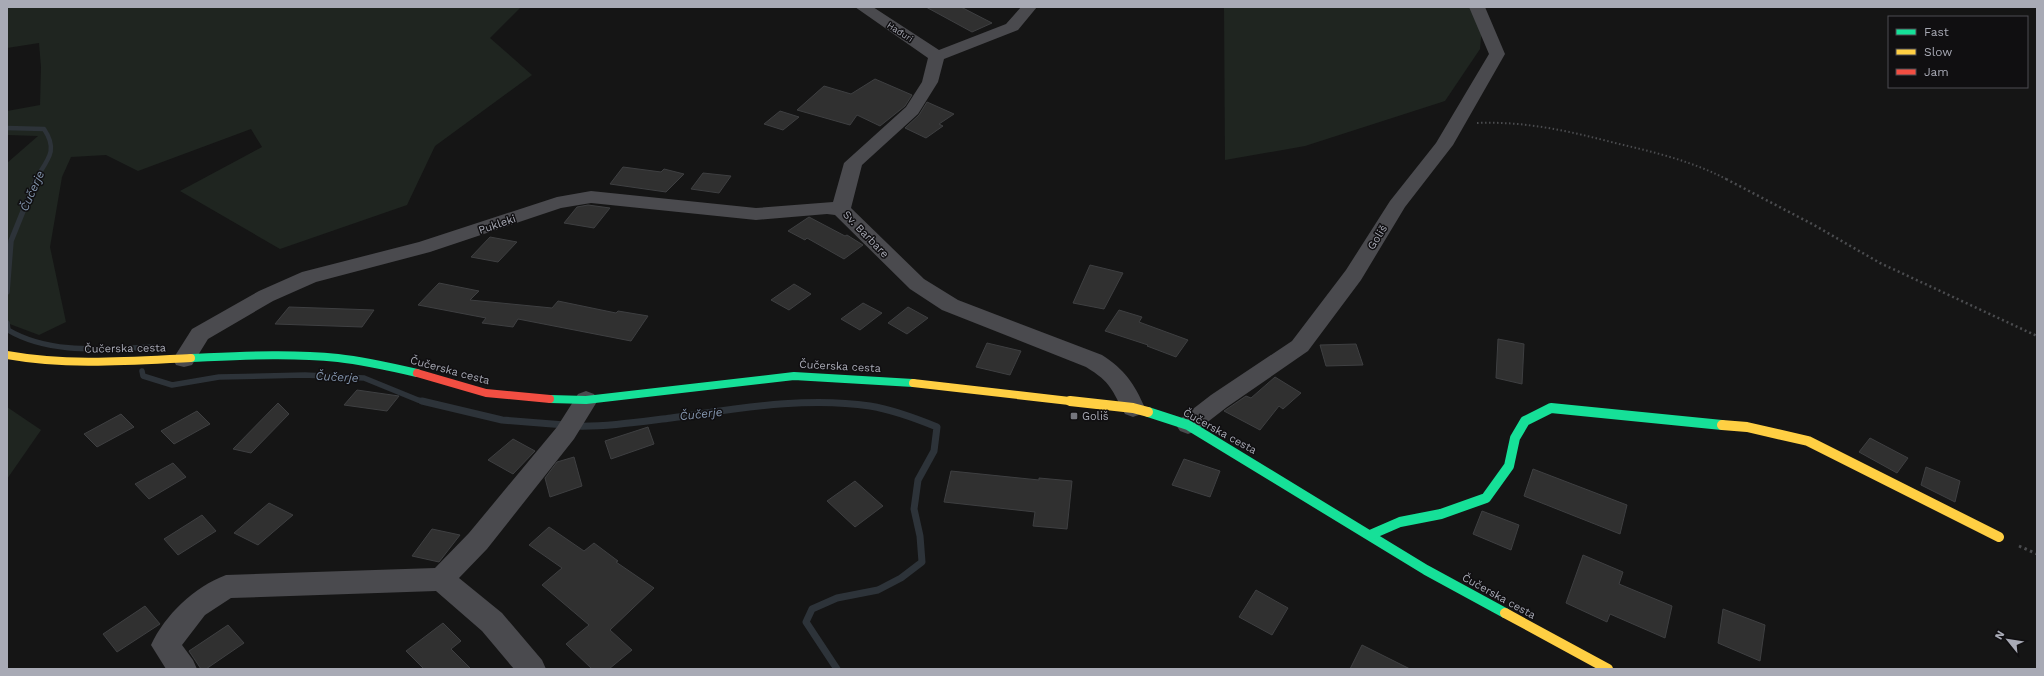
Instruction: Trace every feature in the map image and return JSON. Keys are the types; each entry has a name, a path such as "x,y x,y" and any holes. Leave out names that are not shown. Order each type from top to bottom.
{"street":[{"name":"Hađuri","path":"863,7 937,56"},
{"path":"937,56 1012,27 1029,7"},
{"name":"Goliš","path":"1188,425 1218,402 1300,346 1354,275 1397,205 1444,145 1497,54 1476,7"},
{"name":"Sv. Barbare","path":"937,56 930,82 912,110 853,163 841,209 917,284 950,305 1094,361 1112,372 1123,384 1133,408"},
{"name":"Pukleki","path":"184,359 200,334 266,296 309,277 356,262 451,239 557,203 591,197 756,214 841,209"},
{"name":"Čučerska cesta","path":"7,355 26,359 103,362 242,356 316,357 359,361 417,373 486,393 537,398 576,416 794,376 920,383 1133,408 1161,415 1188,425 1426,570 1608,669"},
{"path":"1370,536 1400,522 1441,514 1486,498 1509,466 1515,438 1524,421 1550,408 1747,427 1808,441 1999,537"},
{"path":"441,580 478,541 576,416"},
{"path":"183,669 166,645 195,607 226,587 441,580 492,622 532,669"}],"path":[{"path":"1452,131 1477,123 1505,122 1559,129 1642,148 1704,167 1814,225 1880,263 2037,336"}],"shaded area":[{"path":"7,7 521,7 490,38 532,75 435,146 407,205 280,249 180,191 262,147 251,129 138,171 106,155 71,157 62,177 50,247 66,322 39,335 7,323 7,163 38,136 7,135 7,111 40,105 41,67 39,43 7,48"},
{"path":"1224,7 1484,7 1480,49 1445,101 1305,146 1225,160"},
{"path":"7,407 41,430 7,479"}],"building":[{"path":"926,7 961,7 992,23 972,32"},
{"path":"875,79 912,95 905,106 880,126 857,115 850,125 797,110 824,86 851,94"},
{"path":"927,102 954,114 939,124 943,126 926,138 905,128 919,115"},
{"path":"780,111 799,117 783,130 764,124"},
{"path":"623,167 661,172 664,169 684,174 666,192 610,184"},
{"path":"703,173 731,176 719,193 691,189"},
{"path":"588,205 610,208 594,228 564,223 577,207"},
{"path":"809,217 845,236 847,235 863,245 844,259 807,238 805,240 788,231"},
{"path":"490,237 517,242 498,262 471,257"},
{"path":"1090,265 1123,273 1104,309 1073,303"},
{"path":"439,283 479,291 470,300 552,308 558,301 616,313 618,311 648,316 631,341 518,319 513,327 482,323 486,318 418,305"},
{"path":"794,284 811,294 789,310 771,300"},
{"path":"863,303 882,313 860,330 841,319"},
{"path":"289,307 374,310 362,327 275,324"},
{"path":"908,307 928,318 907,334 888,323"},
{"path":"1119,310 1142,317 1139,322 1188,340 1176,357 1147,346 1148,345 1105,331"},
{"path":"1498,339 1524,344 1522,384 1496,378"},
{"path":"987,343 1021,351 1010,375 976,367"},
{"path":"1356,344 1363,365 1326,366 1320,345"},
{"path":"1275,377 1301,393 1283,409 1279,406 1260,430 1224,411 1246,396 1251,398"},
{"path":"357,390 399,396 387,411 344,405"},
{"path":"278,403 289,414 251,453 233,449"},
{"path":"197,411 210,424 174,444 161,431"},
{"path":"121,414 134,427 97,447 84,434"},
{"path":"648,427 654,444 611,459 605,441"},
{"path":"1870,438 1908,458 1897,473 1859,452"},
{"path":"513,439 535,451 513,474 488,460"},
{"path":"574,457 582,486 550,497 545,478 557,462"},
{"path":"1184,459 1220,471 1210,497 1172,485"},
{"path":"173,463 186,477 149,499 135,484"},
{"path":"1926,467 1960,481 1955,502 1921,485"},
{"path":"1533,469 1627,505 1620,534 1524,496"},
{"path":"951,471 1039,480 1039,478 1072,481 1067,529 1033,526 1035,512 944,502"},
{"path":"855,481 883,506 855,527 827,501"},
{"path":"269,503 293,515 258,545 234,533"},
{"path":"1482,511 1519,525 1511,550 1473,534"},
{"path":"202,515 216,531 178,555 164,539"},
{"path":"549,527 584,551 594,543 618,561 616,562 654,588 610,630 632,650 609,669 592,669 566,644 589,625 542,585 562,568 529,545"},
{"path":"432,529 460,535 439,562 412,556"},
{"path":"1583,555 1623,572 1619,584 1672,606 1665,638 1610,614 1607,622 1566,603"},
{"path":"1256,590 1288,608 1272,635 1239,617"},
{"path":"145,606 160,624 117,652 103,634"},
{"path":"1723,609 1765,625 1760,661 1718,643"},
{"path":"443,623 461,641 451,649 471,669 424,669 406,651"},
{"path":"228,625 244,643 206,669 201,669 189,651"},
{"path":"1362,645 1410,669 1350,669"}],"waterway":[{"name":"Čučerje","path":"7,128 44,129 51,143 51,150 47,161 35,180"},
{"name":"Čučerje","path":"7,292 11,241 36,179"},
{"name":"Čučerje","path":"7,323 8,330 43,344 81,349 159,347 158,349"},
{"name":"Čučerje","path":"142,371 143,376 172,385 219,377 305,375 364,378 418,400 427,402"},
{"name":"Čučerje","path":"422,401 502,420 565,425"},
{"name":"Čučerje","path":"574,426 622,424 770,405 820,402 870,406 921,420 937,427 934,451 918,480 914,509 920,536 922,562 901,578 878,590 837,598 812,609 806,622 837,669"}],"traffic: fast":[{"path":"191,358 276,355 318,356 360,361 417,373"},
{"path":"550,399 586,400 794,376 913,383"},
{"path":"1370,535 1400,522 1441,514 1486,498 1509,466 1515,438 1525,421 1551,408 1722,425"},
{"path":"1148,412 1188,425 1426,570 1505,613"}],"traffic: slow":[{"path":"7,355 30,359 76,362 122,362 191,358"},
{"path":"913,383 1133,408 1148,412"},
{"path":"1722,425 1747,427 1808,441 1999,537"},
{"path":"1505,613 1608,669"}],"traffic: jam":[{"path":"417,373 486,393 550,399"}],"place":[{"name":"Goliš","path":"1074,416"}]}
